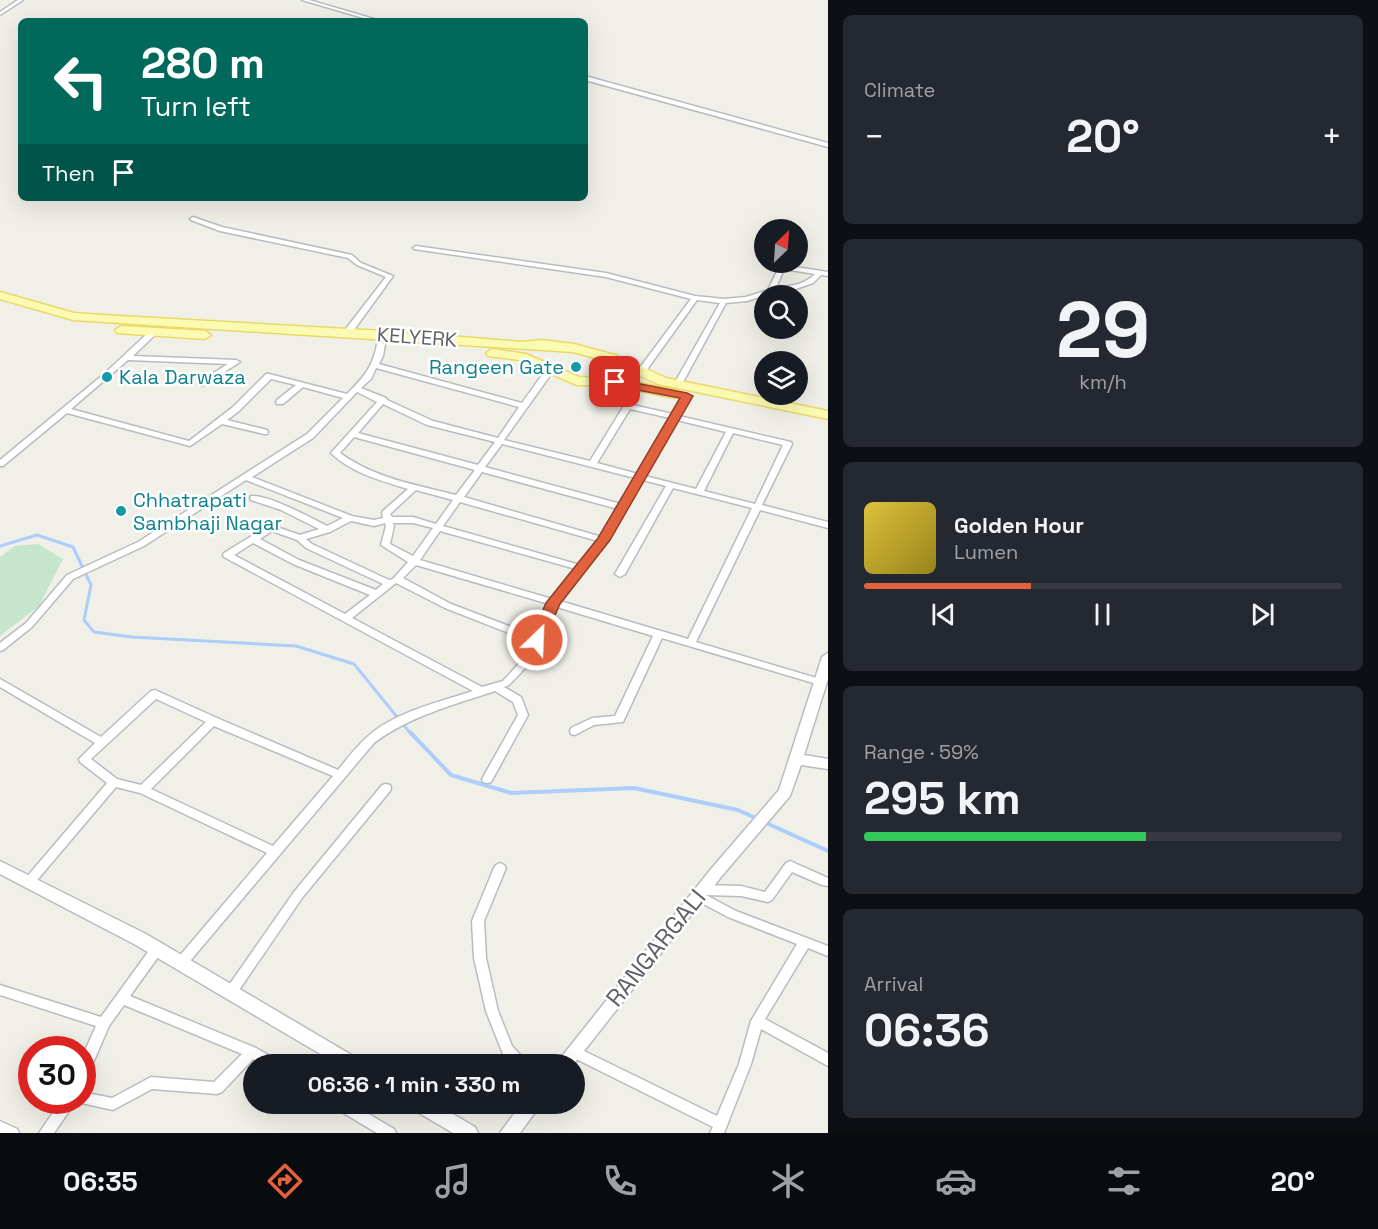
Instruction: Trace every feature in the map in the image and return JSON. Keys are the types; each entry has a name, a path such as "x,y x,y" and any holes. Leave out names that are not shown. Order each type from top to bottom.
{"main road":[{"name":"KELYERK","path":"0,296 73,316 102,319 348,333 437,343 523,346 541,344 574,348 611,358 640,373 678,384 828,416"},
{"path":"0,306 73,324 153,333 381,344 437,343 522,357 577,381 615,382 828,426"}],"street":[{"path":"1,11 21,0"},
{"path":"303,0 368,18"},
{"path":"588,79 828,145"},
{"path":"193,219 220,229 350,256 359,264 390,276 348,333"},
{"path":"416,248 606,275 695,298 724,301 754,297"},
{"path":"774,285 782,267 824,273"},
{"path":"802,285 824,273"},
{"path":"640,373 695,298"},
{"path":"678,384 724,301"},
{"path":"0,464 127,358 153,333"},
{"path":"0,648 29,625 70,577 141,544 310,436 368,377 381,344"},
{"path":"127,358 236,362 202,384"},
{"path":"374,365 523,406"},
{"path":"346,618 393,582 414,561 497,440 550,370"},
{"path":"65,410 190,444 221,421 269,376 349,397"},
{"path":"280,402 301,385"},
{"path":"356,389 430,423 828,525"},
{"path":"181,963 370,740 388,727 416,714 506,683 529,659 554,603 604,540 687,396"},
{"path":"383,400 335,453 343,461 358,469 416,487 604,540"},
{"path":"592,465 628,406 788,444 690,644"},
{"path":"221,421 264,432"},
{"path":"699,492 731,430"},
{"path":"353,434 622,507"},
{"path":"245,477 350,518 374,523 387,520 413,520 581,568"},
{"path":"620,574 671,485"},
{"path":"416,487 386,513 390,526 385,545 414,561 820,682"},
{"path":"254,498 284,508 327,530"},
{"path":"300,538 327,530 350,518"},
{"path":"481,691 227,555 272,528 300,538 309,546 479,620 537,640"},
{"path":"253,539 297,562 377,594"},
{"path":"575,731 592,722 619,719 659,634"},
{"name":"RANGARGALI","path":"574,1052 700,893 785,792 828,657"},
{"path":"0,682 102,742"},
{"path":"487,778 523,715 517,700 495,687"},
{"path":"275,852 143,790 114,782 84,759 154,694 340,775"},
{"path":"143,790 213,721"},
{"path":"796,759 828,764"},
{"path":"29,882 114,782"},
{"path":"231,992 298,895 386,788"},
{"path":"700,893 741,891 768,897 790,866 826,882"},
{"path":"0,867 157,949 335,1054"},
{"path":"500,867 478,921 480,958 492,1011 507,1050 511,1054"},
{"path":"700,893 732,914 828,951"},
{"path":"574,1052 719,1129 745,1064 757,1021 805,942"},
{"path":"96,1041 104,1023 157,949"},
{"path":"0,990 104,1023"},
{"path":"122,998 255,1054"},
{"path":"757,1021 828,1060"},
{"path":"96,1101 113,1104 151,1083 217,1088 252,1052"},
{"path":"46,1133 60,1114"},
{"path":"357,1114 389,1133"},
{"path":"437,1114 468,1133"},
{"path":"509,1133 524,1114"},
{"path":"0,1127 12,1133"}],"green space":[{"path":"38,544 63,559 39,606 0,636 0,557 15,546"}],"waterway":[{"path":"0,546 37,535 73,547 91,585 84,620 94,632 132,637 296,646 354,664 411,734"},
{"path":"410,732 451,775 511,793 634,788 738,810 758,819"},
{"path":"764,822 828,851"}],"place":[{"name":"Rangeen Gate","path":"576,367"},
{"name":"Kala Darwaza","path":"107,377"},
{"name":"Chhatrapati Sambhaji Nagar","path":"121,511"}],"route":[{"path":"537,640 554,603 604,540 687,396 615,382"}]}
